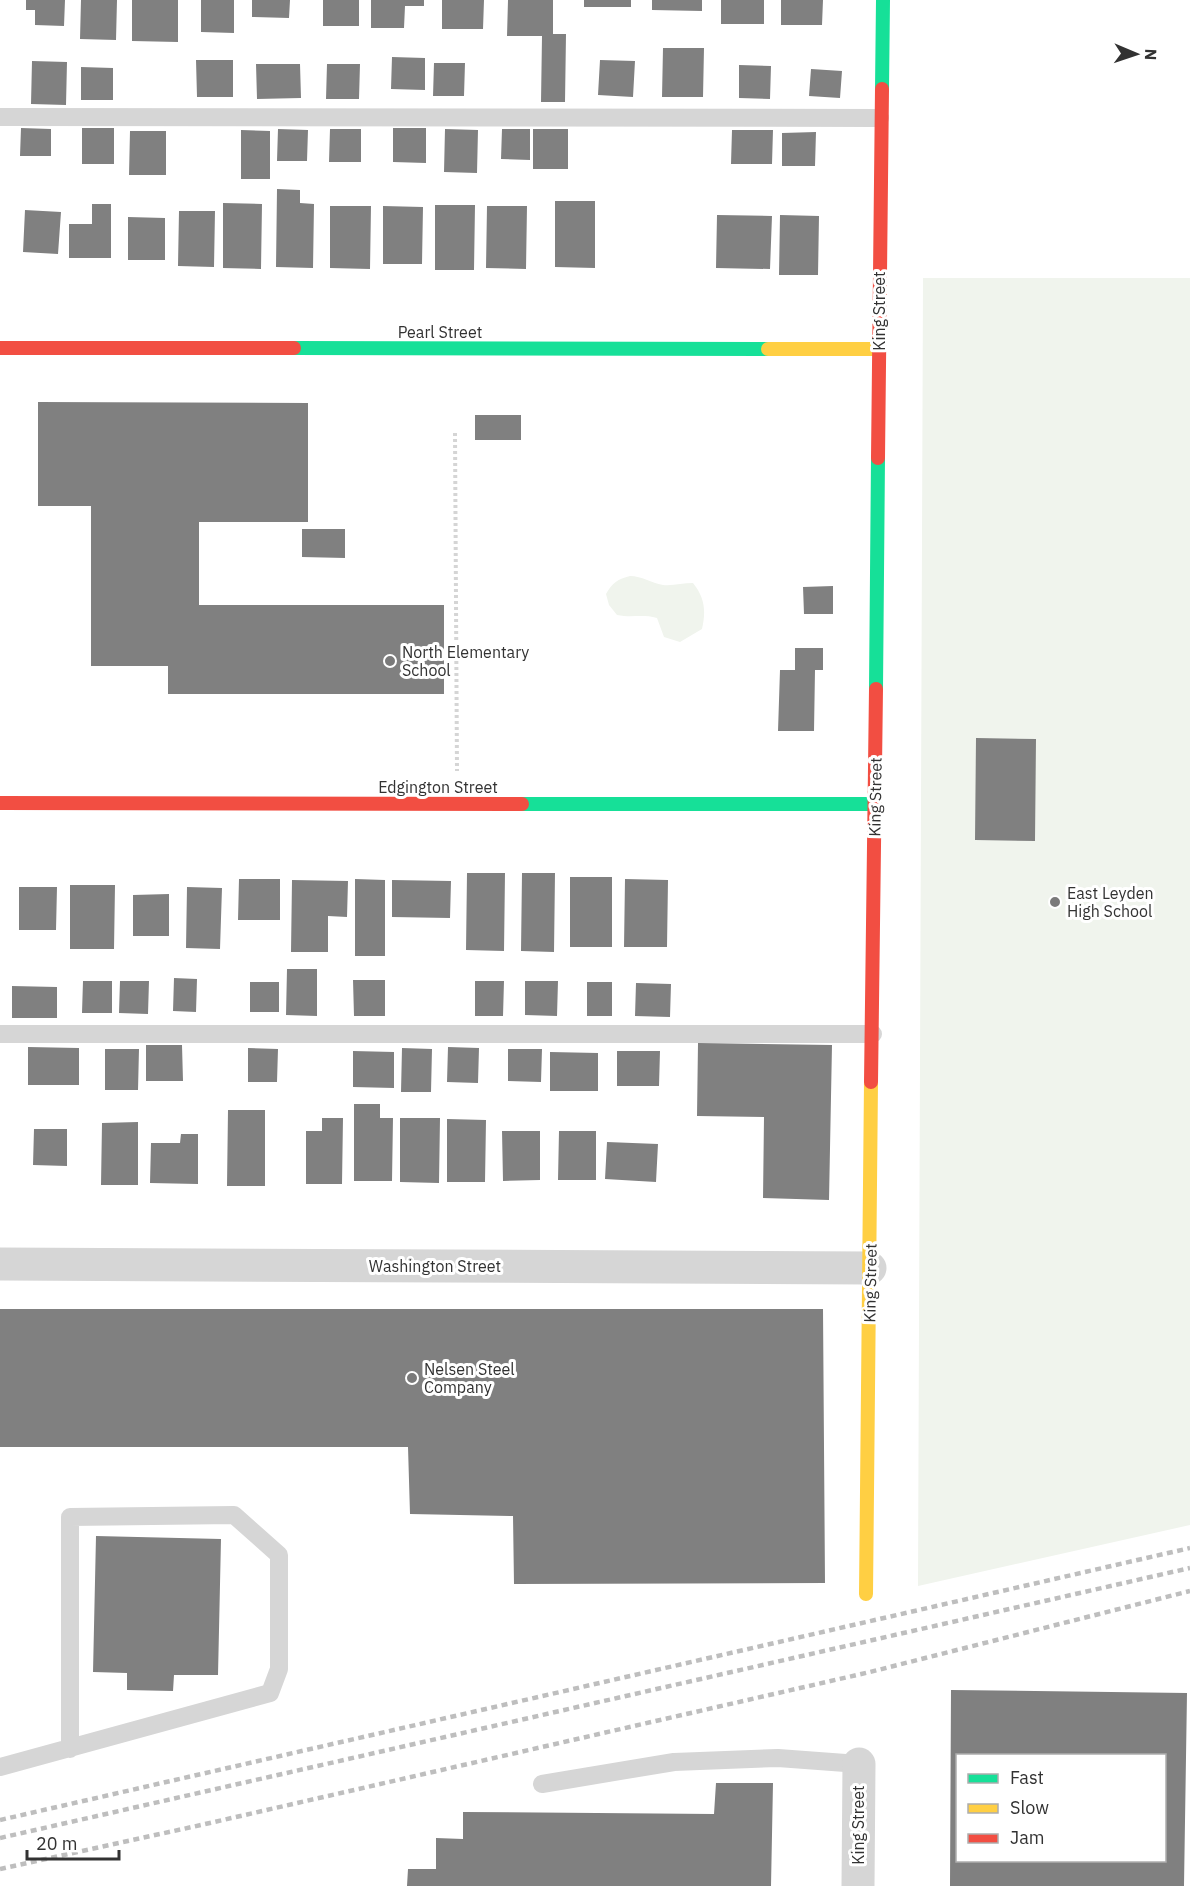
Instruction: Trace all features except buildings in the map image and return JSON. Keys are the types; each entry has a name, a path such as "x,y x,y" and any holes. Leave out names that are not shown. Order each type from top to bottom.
{"street":[{"name":"King Street","path":"866,1594 883,0"},
{"name":"Pearl Street","path":"0,348 879,349"},
{"name":"Edgington Street","path":"0,803 875,804"},
{"name":"Washington Street","path":"0,1264 870,1268"},
{"name":"King Street","path":"858,1886 859,1764"}],"lane":[{"path":"0,117 880,118"},
{"path":"0,1034 873,1034"},
{"path":"0,1767 70,1749 270,1693 279,1669 279,1555 234,1515 70,1517 70,1749"},
{"path":"542,1784 674,1762 778,1758 859,1764"}],"path":[{"path":"455,433 457,804"}],"shaded area":[{"name":"East Leyden High School","path":"923,278 1190,278 1190,1525 918,1586"},
{"path":"630,576 663,585 693,583 704,605 702,629 680,642 664,637 657,618 617,615 609,605 606,594 616,582"}],"railway":[{"path":"0,1820 1190,1548"},
{"path":"0,1838 1190,1568"},
{"path":"0,1869 870,1672 1190,1591"}],"traffic: fast":[{"path":"882,89 883,0"},
{"path":"294,348 768,349"},
{"path":"876,689 878,458"},
{"path":"522,804 875,804"}],"traffic: slow":[{"path":"768,349 879,349"},
{"path":"866,1594 871,1082"}],"traffic: jam":[{"path":"878,458 882,89"},
{"path":"0,348 294,348"},
{"path":"871,1082 876,689"},
{"path":"0,803 522,804"}],"place":[{"name":"North Elementary School","path":"390,661"},
{"name":"East Leyden High School","path":"1055,902"},
{"name":"Nelsen Steel Company","path":"412,1378"}]}
